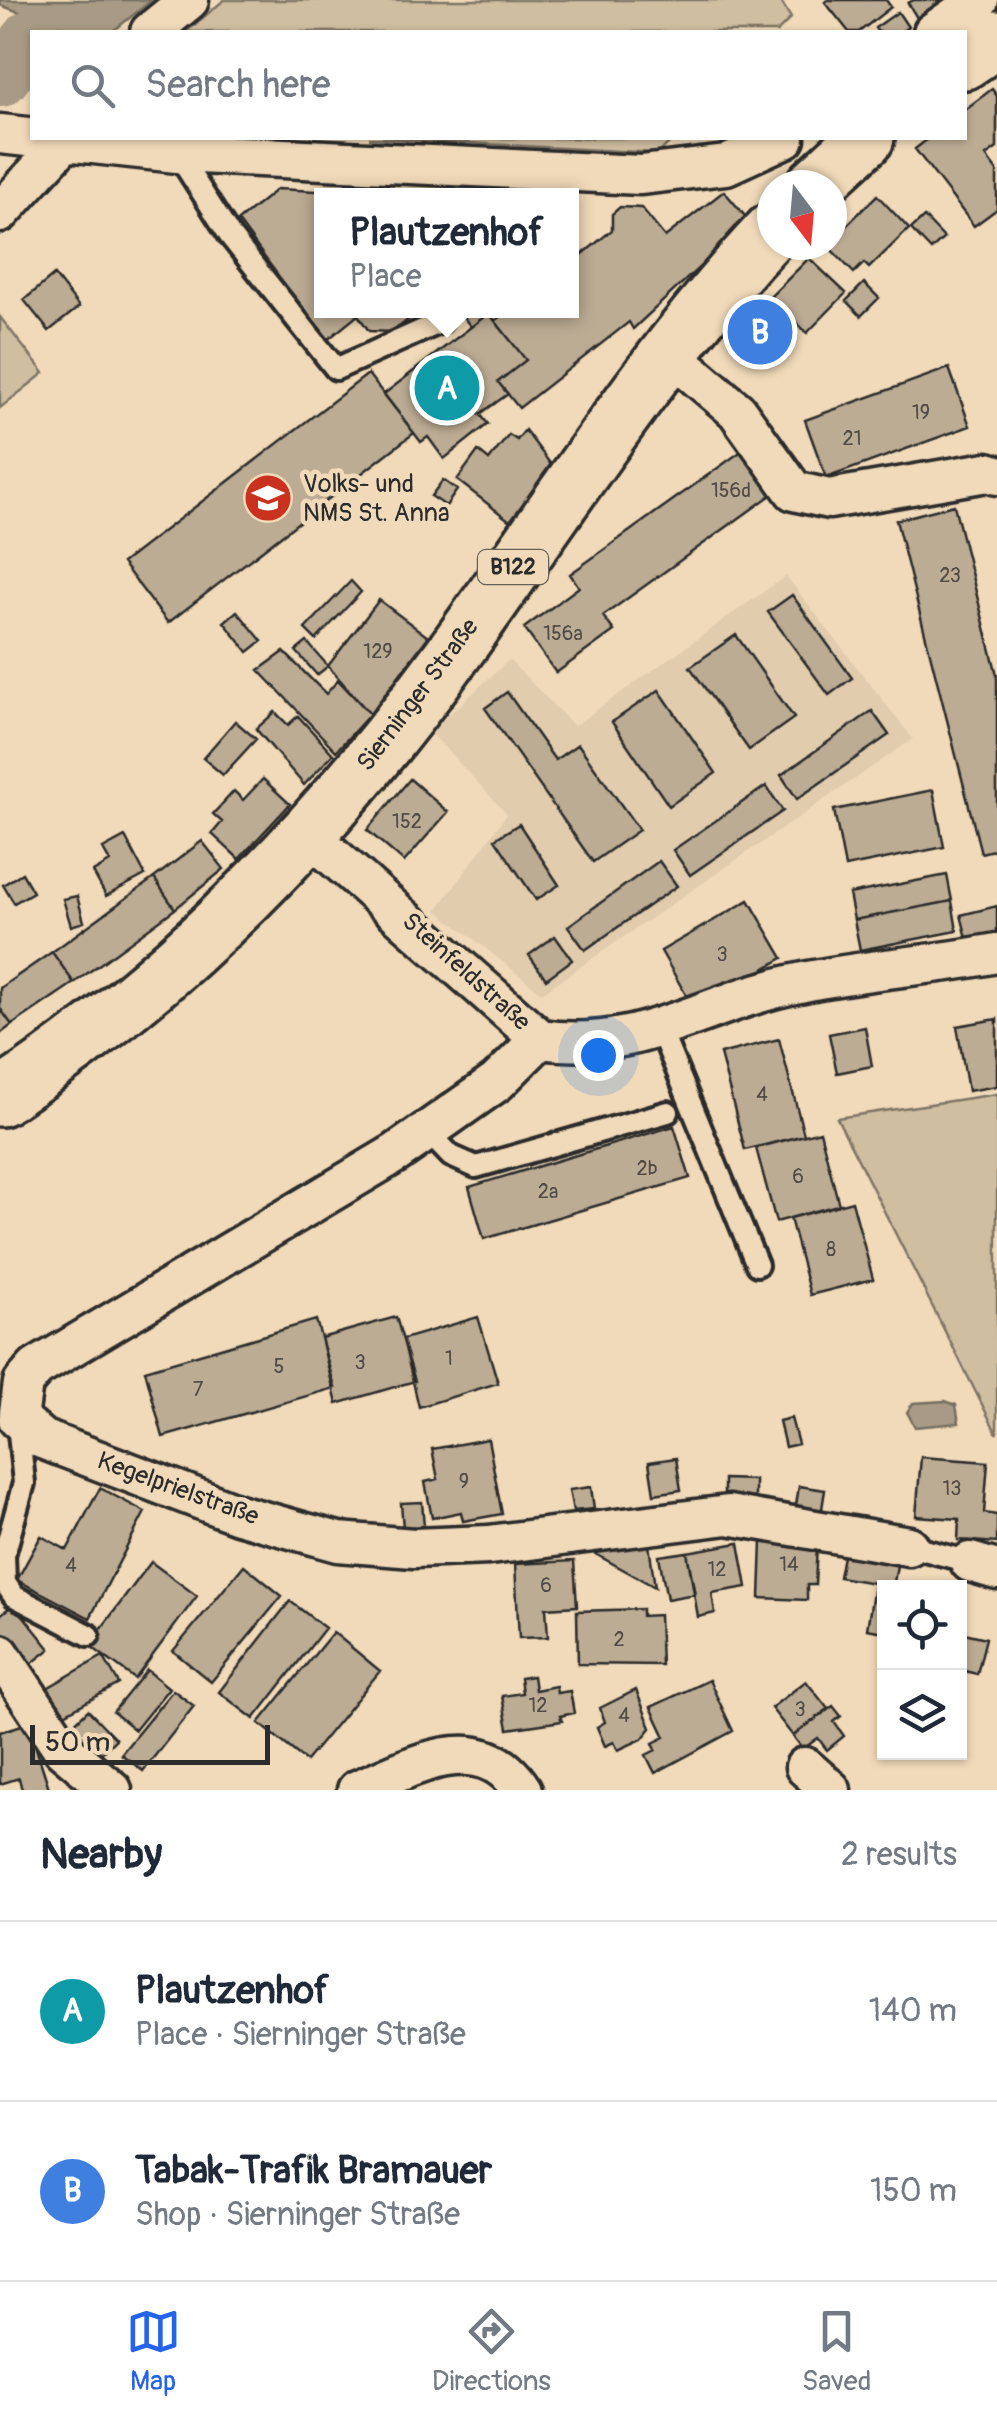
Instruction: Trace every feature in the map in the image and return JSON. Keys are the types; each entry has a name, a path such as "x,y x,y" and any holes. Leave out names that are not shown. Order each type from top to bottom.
{"main road":[{"path":"967,58 997,39"},
{"path":"831,170 864,140"},
{"name":"Sierninger Straße","path":"0,1098 148,990 234,913 308,834 401,721 669,353 757,249"}],"street":[{"path":"152,30 189,0"},
{"path":"936,30 979,0"},
{"path":"0,134 30,137"},
{"path":"0,213 57,140"},
{"path":"67,140 177,152 641,176 726,165 781,140"},
{"path":"669,353 738,411 794,491 829,499 986,472 997,474"},
{"name":"Steinfeldstraße","path":"308,834 540,1040 581,1045 660,1029 797,983 997,954"},
{"path":"9,1415 23,1383 36,1368 428,1131 497,1082 540,1040"},
{"name":"Kegelprielstraße","path":"9,1415 42,1440 238,1514 338,1542 414,1548 489,1545 728,1514 910,1546"},
{"path":"0,1654 63,1750 112,1790"},
{"path":"357,1790 414,1765 463,1754 493,1762 522,1790"}],"lane":[{"path":"177,152 230,236 336,369 441,322"},
{"path":"660,1029 757,1265"},
{"path":"428,1131 451,1156 476,1167 668,1112"},
{"path":"9,1415 24,1484 4,1555 5,1583 14,1596 89,1634"},
{"name":"Kegelprielstraße","path":"910,1546 983,1566"}],"shaded area":[{"path":"0,0 152,0 114,30 69,30 0,5"},
{"path":"224,0 780,0 791,18 779,30 188,30"},
{"path":"408,140 672,140 659,153"},
{"path":"0,317 44,373 0,408"},
{"path":"786,576 913,739 542,993 437,910 507,814 430,732 509,660 574,726"},
{"path":"997,1094 997,1434 837,1118"},
{"path":"945,1401 956,1405 959,1423 915,1427 907,1412 913,1403"}],"building":[{"path":"886,0 891,7 862,30 847,30 825,2"},
{"path":"945,0 917,18 908,3"},
{"path":"898,12 908,27 904,30 875,28"},
{"path":"992,89 997,96 997,148 986,156 997,171 997,209 974,226 915,149 926,140 967,140 967,108"},
{"path":"277,189 314,191 314,318 354,318 326,341 238,221"},
{"path":"724,191 749,221 633,329 629,322 519,408 498,382 526,360 495,321 579,318 579,257 612,230 612,214 620,207 641,208 665,237"},
{"path":"877,195 909,229 869,268 864,263 854,273 841,260 847,260 847,225"},
{"path":"924,217 944,238 931,250 911,229"},
{"path":"807,260 846,293 807,333 770,297"},
{"path":"54,275 79,307 49,331 24,300"},
{"path":"864,283 879,298 861,316 846,301"},
{"path":"758,309 781,335 763,352 739,326"},
{"path":"360,318 410,318 393,332 369,331"},
{"path":"464,318 483,318 471,327"},
{"path":"483,318 493,318 526,360 498,382 508,394 480,414 488,424 444,459 428,437 421,442 384,394"},
{"path":"949,368 970,426 826,478 805,420"},
{"name":"Volks- und NMS St. Anna","path":"368,374 414,433 168,623 122,563"},
{"path":"525,430 552,466 510,521 457,480 478,451 489,460 509,435 517,440"},
{"path":"743,450 774,493 603,616 614,631 556,673 524,628 579,587 570,574"},
{"path":"443,480 457,490 446,506 431,496"},
{"path":"954,505 997,675 997,849 981,853 896,520"},
{"path":"351,581 361,592 316,640 305,629"},
{"path":"792,595 852,678 829,695 768,612"},
{"path":"379,600 428,637 370,714 328,666"},
{"path":"237,611 262,641 248,652 224,622"},
{"path":"736,635 794,718 749,750 690,667"},
{"path":"307,642 328,666 317,675 296,651"},
{"path":"284,652 326,694 338,680 370,714 336,751 259,670"},
{"path":"659,690 716,773 669,806 612,722"},
{"path":"507,692 555,760 578,744 639,830 593,862 485,708"},
{"path":"872,711 889,735 797,799 781,775"},
{"path":"275,712 288,725 298,716 333,754 304,785 256,729"},
{"path":"235,721 256,739 223,775 203,758"},
{"path":"263,779 290,804 239,859 212,834 222,822 213,814 234,791 243,800"},
{"path":"410,779 448,812 404,862 367,830"},
{"path":"766,786 783,811 690,875 673,850"},
{"path":"933,790 944,847 845,867 834,810"},
{"path":"519,824 559,885 536,900 495,839"},
{"path":"125,837 145,875 106,896 93,872 110,862 103,849"},
{"path":"202,841 224,869 175,909 154,878"},
{"path":"659,861 677,886 585,950 568,926"},
{"path":"22,873 33,892 14,903 3,885"},
{"path":"947,875 952,901 854,920 849,894"},
{"path":"154,878 175,909 74,983 52,952"},
{"path":"77,896 84,922 71,926 63,899"},
{"path":"749,900 783,958 694,1009 661,951"},
{"path":"952,901 957,931 860,950 854,920"},
{"path":"997,906 997,935 968,942 961,915"},
{"path":"555,936 572,960 546,979 529,955"},
{"path":"52,952 74,983 12,1025 0,1008 0,988"},
{"path":"0,1008 12,1025 0,1034"},
{"path":"997,1019 997,1086 968,1091 957,1026"},
{"path":"865,1027 872,1066 837,1073 829,1034"},
{"path":"779,1039 804,1135 745,1150 720,1054"},
{"path":"674,1126 690,1178 484,1239 469,1187"},
{"path":"820,1131 839,1205 776,1222 756,1148"},
{"path":"852,1201 873,1279 810,1295 790,1218"},
{"path":"396,1317 415,1381 337,1404 321,1338"},
{"path":"478,1317 498,1383 419,1407 403,1339"},
{"path":"316,1320 335,1388 163,1437 145,1370"},
{"path":"791,1418 798,1444 785,1447 779,1421"},
{"path":"488,1439 502,1514 463,1521 461,1512 432,1518 425,1482 438,1479 432,1449"},
{"path":"921,1457 988,1462 984,1513 997,1515 997,1543 958,1540 959,1519 916,1516"},
{"path":"676,1458 681,1490 654,1494 649,1462"},
{"path":"724,1479 755,1480 755,1503 724,1503"},
{"path":"799,1486 825,1490 821,1515 795,1512"},
{"path":"591,1487 594,1509 573,1511 569,1490"},
{"path":"100,1488 145,1512 90,1618 17,1580 41,1536 67,1550"},
{"path":"422,1502 424,1526 403,1528 401,1503"},
{"path":"647,1531 655,1587 581,1546"},
{"path":"762,1541 817,1544 815,1585 807,1585 807,1600 760,1598"},
{"path":"739,1543 747,1587 712,1593 715,1613 698,1617 687,1552"},
{"path":"845,1545 899,1554 894,1580 877,1580 877,1592 873,1592 874,1583 839,1577"},
{"path":"687,1552 695,1594 667,1599 659,1556"},
{"path":"574,1561 577,1606 546,1608 548,1637 519,1638 515,1564"},
{"path":"151,1562 197,1596 135,1679 89,1645"},
{"path":"244,1565 282,1596 211,1682 173,1651"},
{"path":"873,1592 877,1592 877,1631 867,1629"},
{"path":"290,1601 325,1628 254,1719 219,1692"},
{"path":"14,1604 50,1649 26,1668 0,1637 0,1615"},
{"path":"642,1609 642,1616 659,1615 661,1665 578,1664 577,1611"},
{"path":"333,1632 380,1671 306,1761 259,1723"},
{"path":"967,1634 986,1638 977,1674 967,1672"},
{"path":"103,1656 119,1684 57,1718 42,1691"},
{"path":"147,1670 169,1688 135,1730 113,1712"},
{"path":"533,1676 535,1690 556,1686 557,1693 570,1691 574,1713 560,1716 562,1721 508,1729 502,1696 522,1693 520,1678"},
{"path":"709,1680 733,1731 655,1773 646,1755 656,1750 653,1743 665,1737 651,1707"},
{"path":"806,1681 828,1709 793,1736 771,1708"},
{"path":"173,1690 194,1706 143,1771 121,1754"},
{"path":"636,1690 651,1728 642,1739 618,1750 614,1742 605,1746 597,1727 605,1722 600,1708"},
{"path":"833,1706 841,1716 834,1722 844,1736 827,1750 818,1738 803,1749 793,1736"},
{"path":"88,1710 116,1739 92,1762 64,1733"},
{"path":"28,1723 49,1788 44,1790 22,1790 19,1778 0,1784 0,1732"}],"waterway":[{"path":"0,78 30,40"}],"place":[{"name":"Tabak-Trafik Bramauer","path":"760,332"},
{"name":"Plautzenhof","path":"447,388"},
{"name":"Volks- und NMS St. Anna","path":"268,498"}]}
